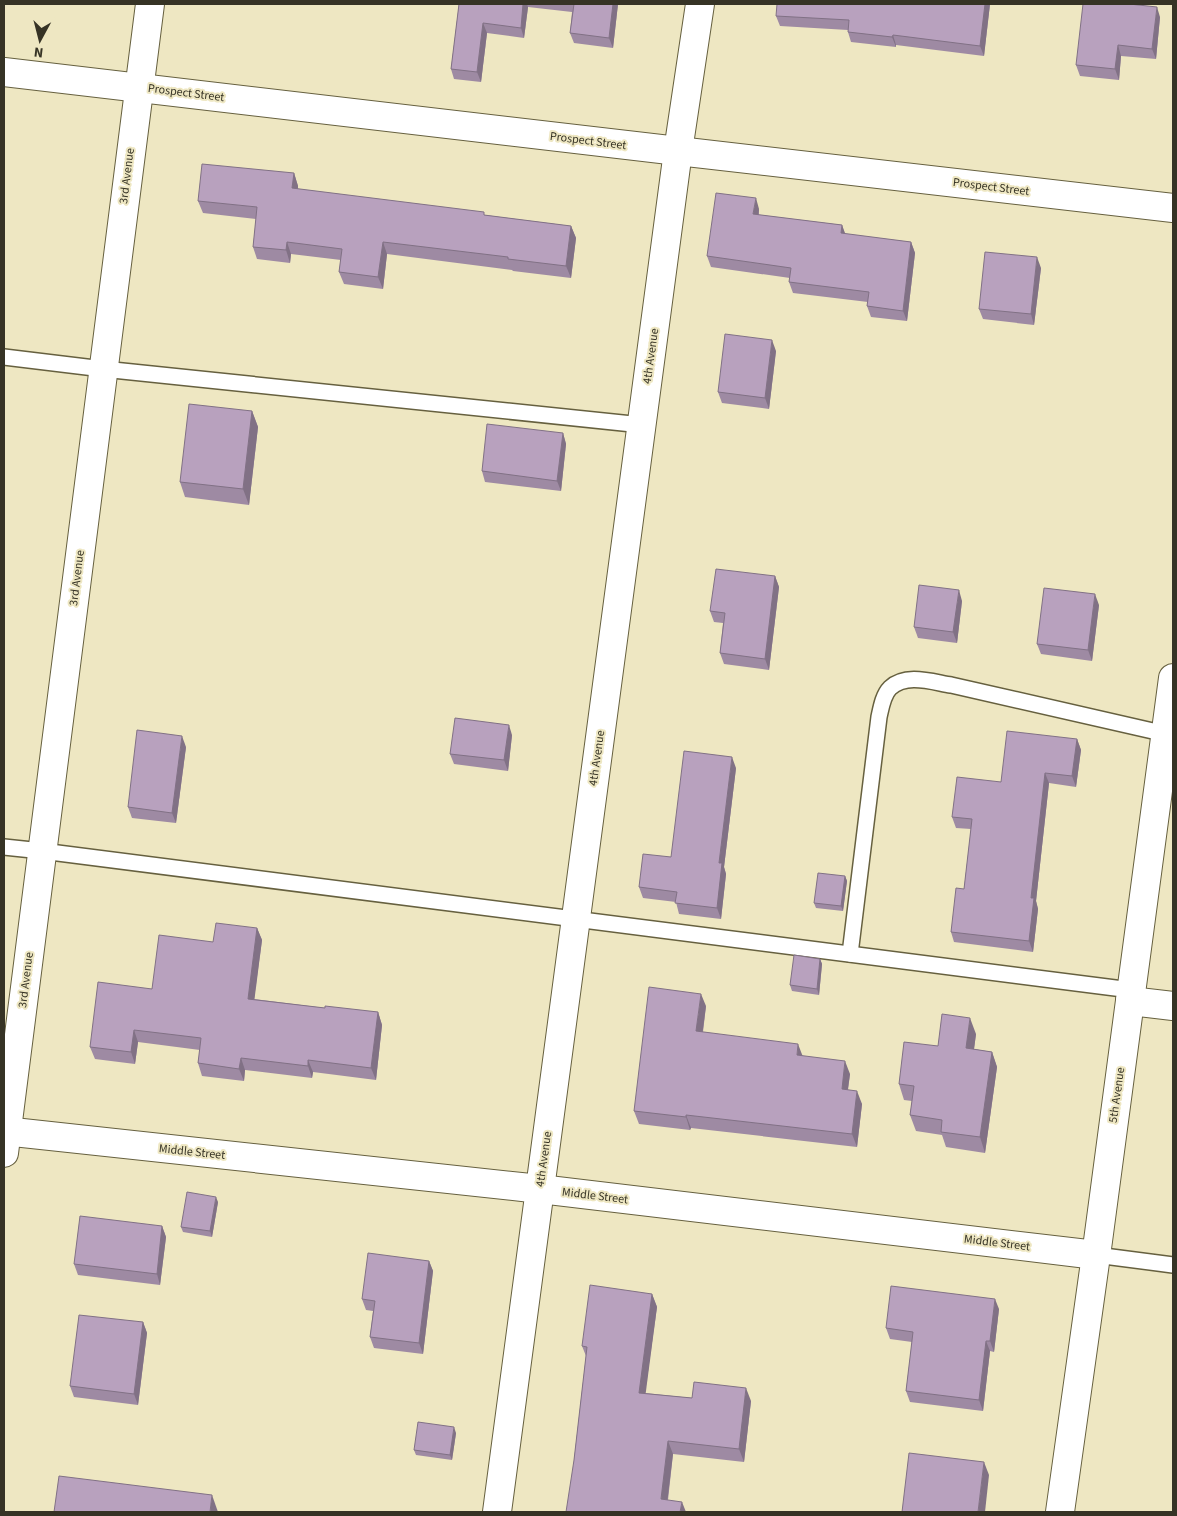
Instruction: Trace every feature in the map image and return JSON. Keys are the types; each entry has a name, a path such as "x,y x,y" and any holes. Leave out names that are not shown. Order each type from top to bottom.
{"street":[{"name":"3rd Avenue","path":"5,1139 150,4"},
{"name":"4th Avenue","path":"496,1512 678,151 700,4"},
{"name":"Prospect Street","path":"4,72 1173,208"},
{"name":"5th Avenue","path":"1060,1512 1173,678"},
{"path":"1131,996 1173,1006"},
{"name":"Middle Street","path":"5,1139 540,1189 1096,1255"}],"lane":[{"path":"4,357 103,370 642,425"},
{"path":"850,954 879,717 882,702 889,688 902,681 921,680 951,685 1166,734"},
{"path":"4,847 850,954 1131,996"},
{"path":"1096,1255 1173,1265"}],"building":[{"path":"459,4 523,4 521,28 483,23 477,72 451,69"},
{"path":"574,4 613,4 609,38 570,33"},
{"path":"777,4 985,4 980,46 893,35 892,37 848,32 849,20 776,16"},
{"path":"1083,4 1129,4 1157,7 1152,49 1118,45 1115,69 1076,65"},
{"path":"202,164 294,173 292,188 484,212 484,215 571,226 566,266 383,242 378,277 339,272 342,249 287,242 286,250 253,247 257,207 198,201"},
{"path":"716,193 756,198 753,214 842,225 841,233 911,242 903,311 867,306 869,292 789,282 791,268 707,256"},
{"path":"985,252 1037,257 1031,314 979,309"},
{"path":"725,334 772,340 765,398 718,392"},
{"path":"189,404 252,411 243,489 180,482"},
{"path":"487,424 563,433 557,481 482,471"},
{"path":"716,569 775,576 765,659 720,653 725,613 710,611"},
{"path":"919,585 959,590 953,632 914,627"},
{"path":"1044,588 1095,594 1088,650 1037,644"},
{"path":"455,718 509,725 504,760 450,754"},
{"path":"137,730 182,736 172,813 128,807"},
{"path":"1007,731 1077,739 1072,776 1045,773 1031,898 1034,898 1029,941 951,932 956,888 964,889 972,819 952,817 957,777 1001,782"},
{"path":"684,751 732,757 719,863 722,863 717,908 675,903 677,892 639,887 643,854 671,857"},
{"path":"818,873 845,876 841,906 814,903"},
{"path":"216,923 257,928 248,999 378,1012 371,1068 308,1060 308,1066 241,1058 239,1069 198,1063 201,1038 134,1030 131,1052 90,1047 98,982 152,989 159,935 213,942"},
{"path":"794,955 820,959 817,989 790,985"},
{"path":"649,987 701,994 696,1031 798,1044 797,1055 845,1061 842,1089 857,1091 852,1134 634,1111"},
{"path":"942,1014 970,1018 966,1048 992,1052 980,1137 941,1132 942,1120 910,1115 914,1086 899,1084 904,1042 938,1046"},
{"path":"187,1192 216,1197 210,1231 181,1227"},
{"path":"80,1216 162,1226 157,1274 74,1264"},
{"path":"368,1253 429,1261 419,1343 370,1337 375,1301 362,1299"},
{"path":"590,1285 652,1294 639,1393 692,1398 694,1382 746,1388 739,1449 668,1441 661,1499 682,1502 680,1512 566,1512 587,1347 582,1346"},
{"path":"891,1286 995,1299 990,1341 986,1341 979,1400 906,1391 913,1332 886,1328"},
{"path":"79,1315 143,1322 134,1394 70,1386"},
{"path":"418,1422 454,1427 450,1455 414,1450"},
{"path":"909,1453 984,1462 978,1512 902,1512"},
{"path":"59,1476 212,1495 210,1512 54,1512"}]}
